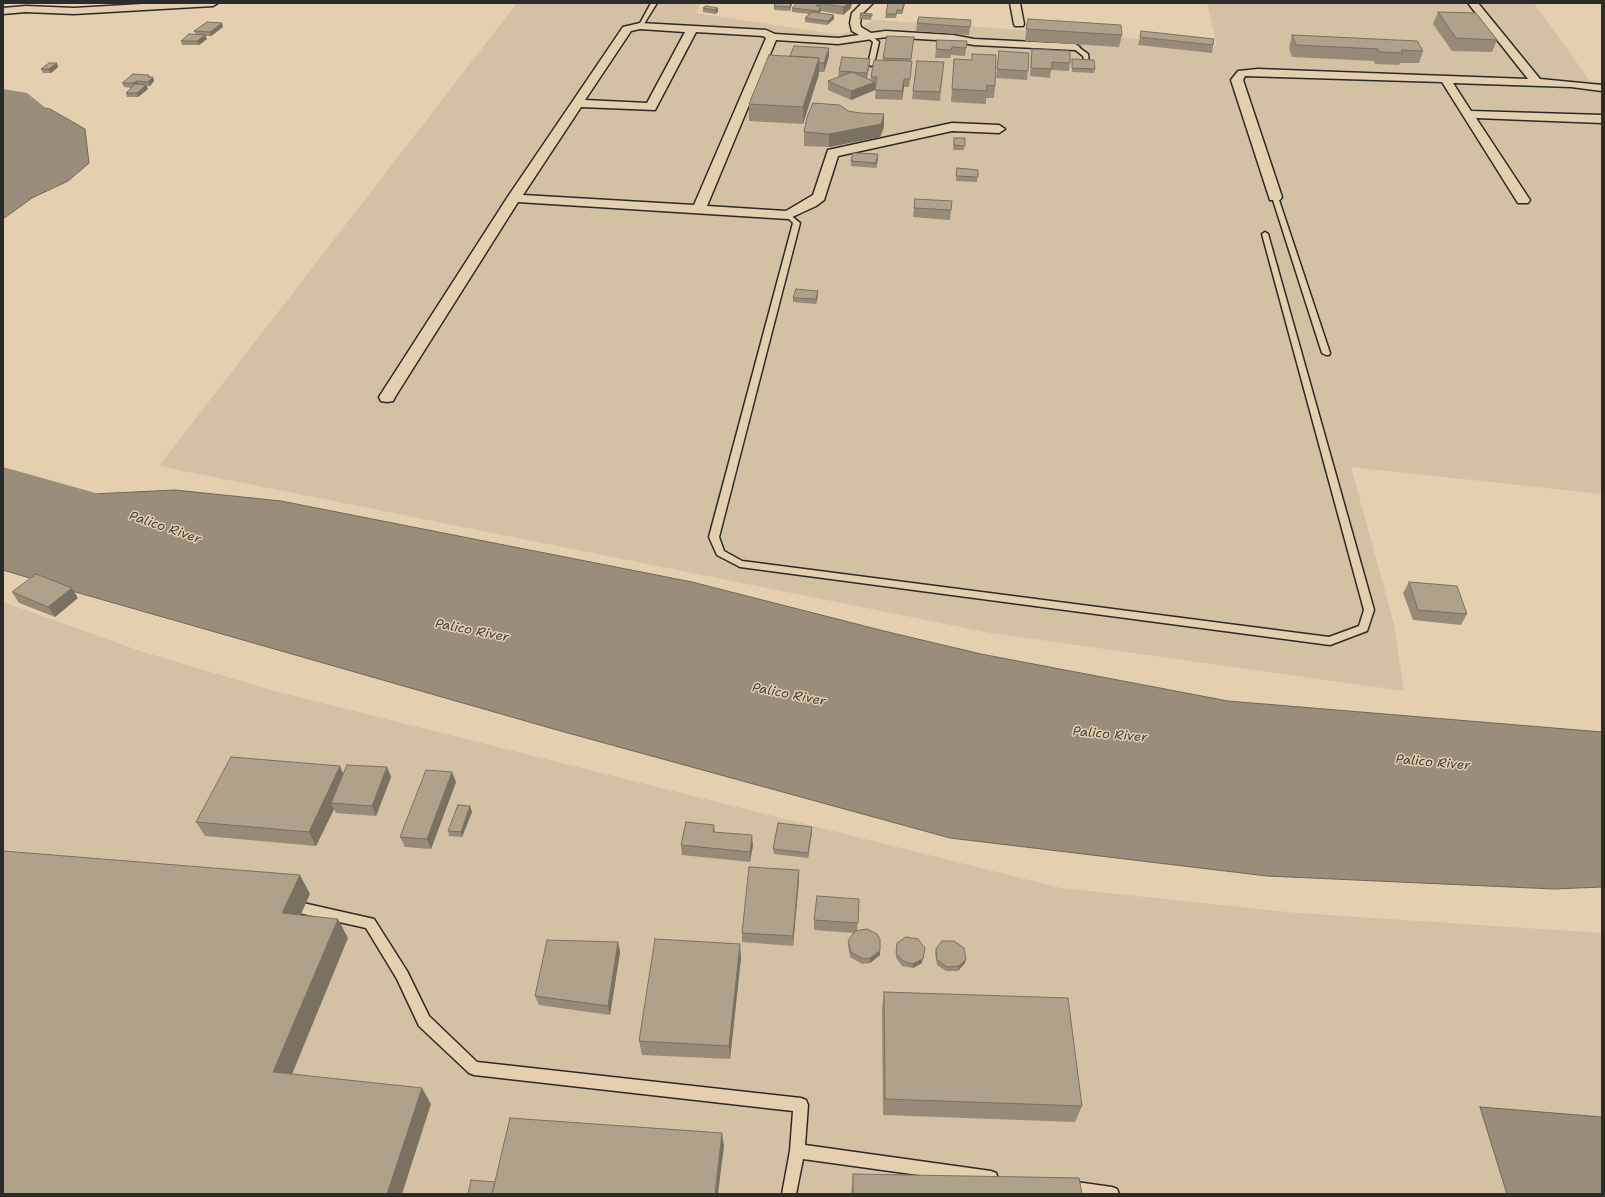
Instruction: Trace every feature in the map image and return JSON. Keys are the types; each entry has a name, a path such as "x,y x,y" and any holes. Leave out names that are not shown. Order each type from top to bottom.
{"street":[{"path":"3,16 212,3"},
{"path":"868,3 857,13 855,23 856,29 869,36"},
{"path":"1015,3 1019,24"},
{"path":"1473,3 1537,84"},
{"path":"3,10 26,9 74,11"},
{"path":"386,397 576,103 627,29 640,26 766,33 772,37 838,41 886,34 953,38 974,42 1075,47"},
{"path":"576,103 651,107 692,29"},
{"path":"699,210 772,37"},
{"path":"1275,197 1237,80 1242,73 1258,72 1445,79 1602,88"},
{"path":"1445,79 1523,200"},
{"path":"1467,114 1602,119"},
{"path":"514,198 788,215 819,197 832,153 952,127 999,129"}],"lane":[{"path":"640,26 654,3"},
{"path":"869,36 876,42 871,64"},
{"path":"1075,47 1086,55 1087,62"},
{"path":"1275,197 1326,353"},
{"path":"788,215 797,223 714,537 720,553 740,564 1330,641 1363,628 1370,610 1265,234"},
{"path":"303,910 370,923 402,975 424,1021 474,1068 800,1105 797,1151 789,1194"},
{"path":"797,1151 1002,1179"},
{"path":"1057,1186 1112,1194"}],"shaded area":[{"path":"517,3 701,3 695,13 841,35 874,20 1084,34 1217,46 1207,3 1534,3 1590,81 1602,82 1602,494 1351,467 1394,624 1404,691 991,633 159,466"},
{"path":"3,602 140,651 278,692 1061,888 1297,913 1602,933 1602,1194 3,1194"}],"water":[{"path":"3,100 50,109 85,129 89,163 68,181 32,198 3,219"},
{"path":"3,490 30,497 175,490 281,501 692,582 981,654 1228,701 1602,732 1602,887 1554,889 1267,876 950,838 557,730 3,570"},
{"path":"1480,1107 1602,1117 1602,1194 1507,1194"}],"building":[{"path":"775,3 791,3 790,7 774,6"},
{"path":"797,3 819,4 816,6 821,7 818,11 792,8"},
{"path":"821,3 848,3 843,7"},
{"path":"888,3 904,3 902,10 897,10 896,14 886,14"},
{"path":"706,6 718,8 715,10 703,8"},
{"path":"812,12 834,15 828,21 805,18"},
{"path":"1438,12 1476,13 1497,40 1456,38"},
{"path":"861,13 872,14 872,16 860,15"},
{"path":"919,17 971,20 970,27 917,23"},
{"path":"1028,19 1121,25 1122,35 1026,29"},
{"path":"207,22 222,23 210,32 194,31"},
{"path":"1141,31 1214,39 1213,45 1140,37"},
{"path":"189,34 205,35 197,41 181,41"},
{"path":"1292,35 1417,41 1423,51 1401,50 1403,53 1379,52 1378,49 1296,45"},
{"path":"887,36 914,37 911,59 883,58"},
{"path":"937,40 967,41 966,48 952,47 951,50 936,49"},
{"path":"794,46 829,48 824,63 819,63 819,58 790,56"},
{"path":"1032,49 1070,51 1070,63 1052,62 1052,69 1031,68"},
{"path":"999,51 1029,53 1028,71 997,69"},
{"path":"972,54 996,55 995,86 987,85 987,91 952,89 954,59 972,60"},
{"path":"769,55 819,58 803,107 749,104"},
{"path":"842,57 870,59 867,73 839,71"},
{"path":"1072,59 1094,60 1095,69 1072,68"},
{"path":"874,60 912,61 910,79 904,79 902,91 875,90 877,77 871,77"},
{"path":"917,61 944,62 940,92 913,91"},
{"path":"49,63 57,63 49,69 41,69"},
{"path":"852,72 875,82 851,91 828,81"},
{"path":"133,74 149,75 148,77 153,77 148,82 137,81 133,83 122,83"},
{"path":"135,84 146,85 137,93 126,93"},
{"path":"813,103 840,105 848,111 860,113 884,114 881,124 829,134 804,132 807,117"},
{"path":"954,138 965,138 965,146 954,145"},
{"path":"853,153 878,154 876,163 851,161"},
{"path":"957,168 978,170 978,177 956,176"},
{"path":"915,199 952,201 951,210 914,208"},
{"path":"796,289 818,291 816,299 793,298"},
{"path":"36,574 72,588 48,607 12,592"},
{"path":"1409,582 1457,586 1467,614 1418,610"},
{"path":"231,757 340,766 309,832 196,822"},
{"path":"347,765 387,767 372,806 331,803"},
{"path":"426,770 452,772 427,839 400,837"},
{"path":"458,805 470,806 461,832 448,831"},
{"path":"686,822 714,825 713,832 752,835 750,852 681,845"},
{"path":"778,823 812,827 808,853 773,849"},
{"path":"3,851 300,875 282,913 338,919 273,1072 422,1088 387,1194 3,1194"},
{"path":"749,867 799,870 793,936 742,933"},
{"path":"817,896 859,899 858,923 814,920"},
{"path":"867,929 877,934 880,939 880,951 870,958 863,959 851,952 848,941 855,931"},
{"path":"906,937 918,939 925,948 923,959 913,964 903,961 896,953 897,943"},
{"path":"655,939 740,944 729,1046 639,1041"},
{"path":"547,940 618,942 608,1006 535,996"},
{"path":"942,941 954,941 964,948 966,959 959,966 947,967 937,960 936,949"},
{"path":"884,992 1068,998 1082,1106 885,1099"},
{"path":"510,1118 722,1133 715,1194 492,1194"},
{"path":"853,1174 1079,1178 1082,1194 853,1194"},
{"path":"471,1180 495,1182 492,1194 468,1194"}],"waterway":[{"name":"Palico River","path":"3,97 18,98 53,127 3,174"},
{"name":"Palico River","path":"3,479 117,512"}]}
